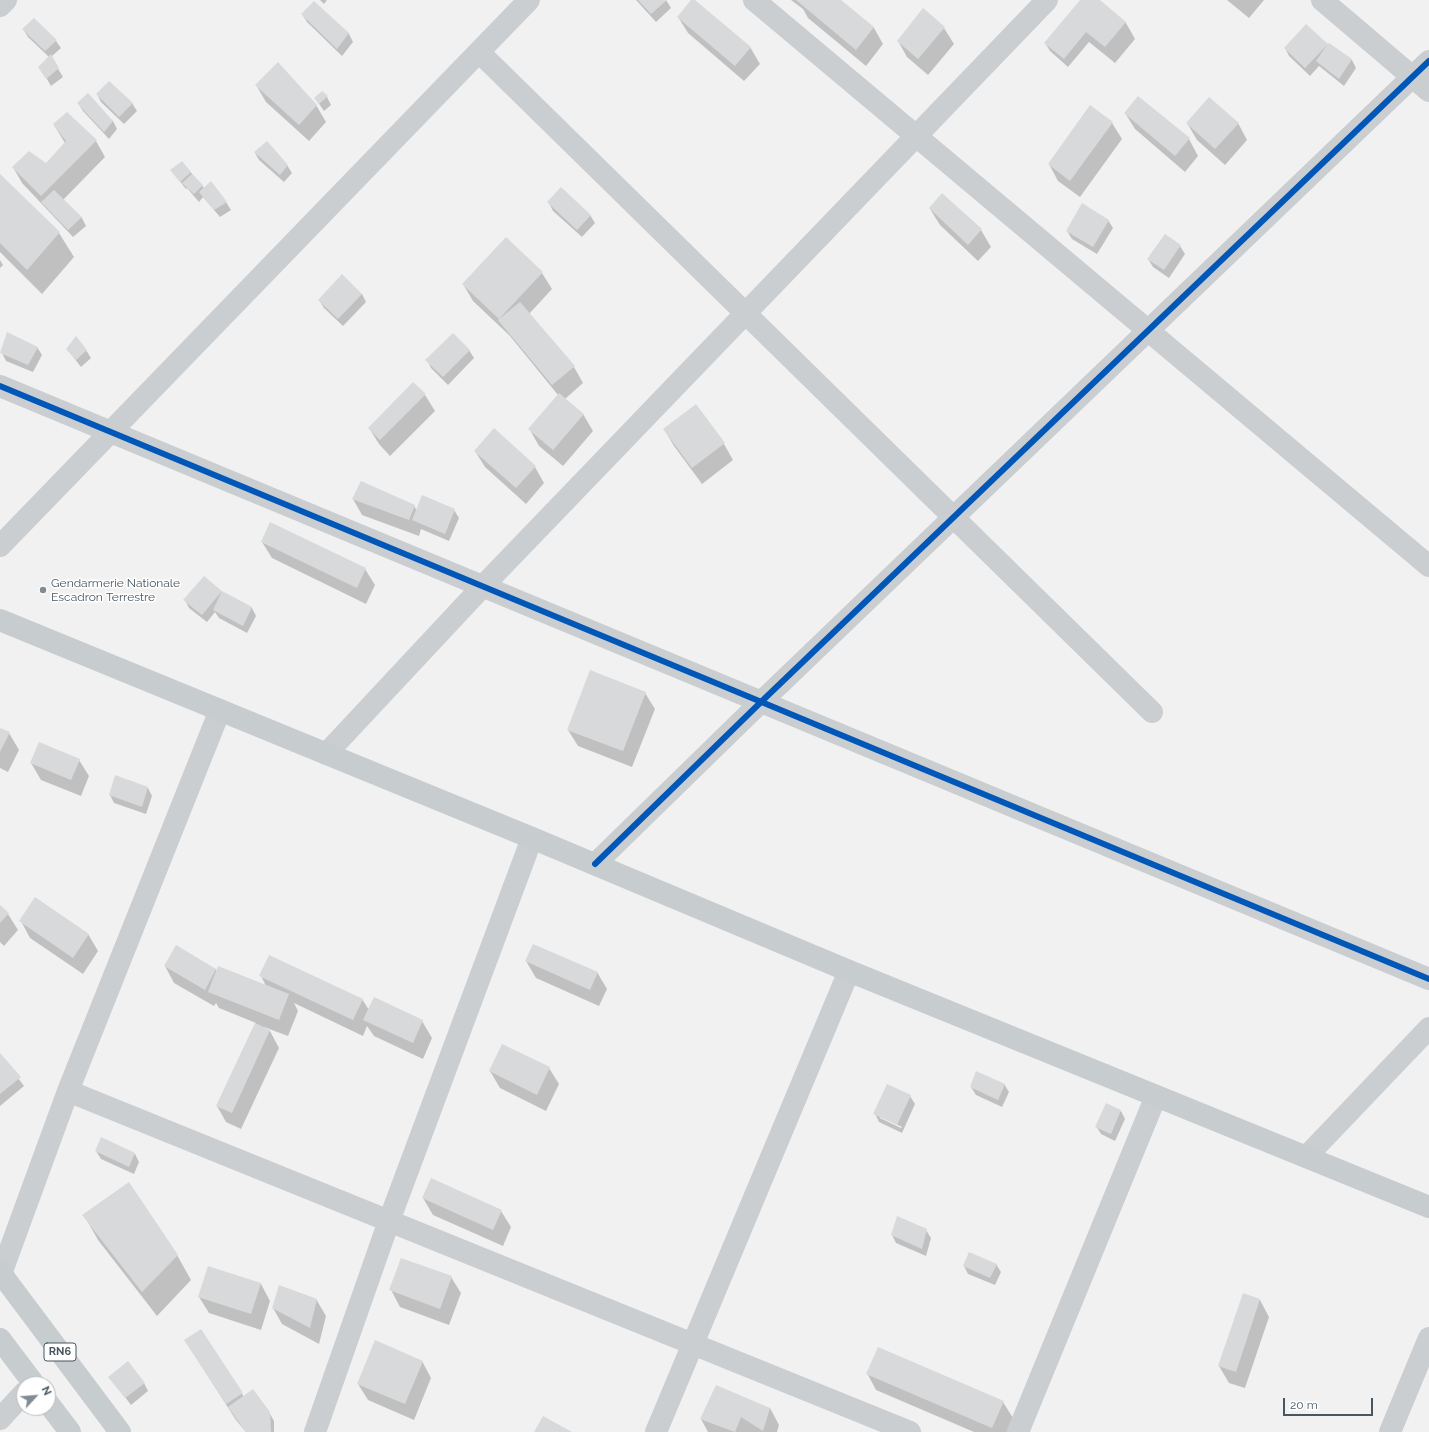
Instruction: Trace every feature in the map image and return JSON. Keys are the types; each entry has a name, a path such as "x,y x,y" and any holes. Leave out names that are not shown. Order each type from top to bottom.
{"main road":[{"path":"0,620 1429,1207"},
{"name":"RN6","path":"1,1273 120,1432"},
{"path":"0,1339 24,1376"},
{"path":"56,1414 70,1432"}],"street":[{"path":"0,6 6,0"},
{"path":"754,0 1429,566"},
{"path":"326,754 483,586 1047,0"},
{"path":"1322,0 1429,91"},
{"path":"0,546 479,52 523,2"},
{"path":"479,52 1152,712"},
{"path":"595,864 761,702 1429,61"},
{"path":"0,386 1429,980"},
{"path":"1,1273 68,1091 220,710"},
{"path":"315,1432 389,1221 532,838"},
{"path":"656,1432 849,970"},
{"path":"1306,1157 1429,1028"},
{"path":"68,1091 910,1432"},
{"path":"1018,1432 1156,1096"},
{"path":"1390,1432 1429,1338"},
{"path":"0,1419 16,1401"}],"building":[{"path":"638,0 667,0 651,14"},
{"path":"691,0 695,0 751,47 735,66 677,17"},
{"path":"796,0 841,0 874,27 856,50"},
{"path":"1080,0 1100,0 1126,22 1105,47 1086,32 1064,59 1044,43"},
{"path":"314,1 349,33 337,49 301,14"},
{"path":"923,8 945,27 918,59 897,41"},
{"path":"34,18 57,40 45,51 22,29"},
{"path":"1306,24 1328,44 1329,43 1352,59 1339,79 1316,61 1327,45 1305,68 1284,48"},
{"path":"51,54 59,68 46,79 38,67"},
{"path":"278,62 317,105 299,125 255,85"},
{"path":"109,81 133,103 119,117 96,94"},
{"path":"322,91 328,96 319,104 314,98"},
{"path":"88,93 113,121 104,132 77,103"},
{"path":"1138,96 1190,138 1175,156 1124,113"},
{"path":"1209,97 1239,123 1215,149 1186,123"},
{"path":"1090,105 1113,122 1070,181 1048,164"},
{"path":"67,112 97,140 41,196 12,167 29,151 46,163 66,141 53,124"},
{"path":"267,141 288,165 280,175 254,152"},
{"path":"182,161 191,172 180,182 170,170"},
{"path":"0,174 60,232 27,270 0,243"},
{"path":"192,174 203,185 194,194 182,183"},
{"path":"211,181 227,202 214,210 199,192"},
{"path":"561,187 591,215 577,230 547,202"},
{"path":"54,190 82,217 68,230 41,202"},
{"path":"942,193 982,229 968,245 929,208"},
{"path":"1082,203 1109,220 1093,247 1066,231"},
{"path":"1165,234 1181,245 1164,270 1147,259"},
{"path":"506,237 543,272 499,319 462,284"},
{"path":"342,274 362,294 338,319 318,300"},
{"path":"520,302 575,366 552,385 498,320"},
{"path":"7,332 38,347 28,365 0,353"},
{"path":"453,333 470,350 443,377 425,360"},
{"path":"76,336 87,350 76,360 66,349"},
{"path":"413,382 426,394 380,440 368,428"},
{"path":"559,393 584,414 553,450 528,429"},
{"path":"696,404 725,443 692,468 663,429"},
{"path":"494,428 536,466 516,488 474,451"},
{"path":"361,481 415,505 409,520 352,499"},
{"path":"422,495 455,509 445,534 412,520"},
{"path":"270,522 366,568 357,588 261,542"},
{"path":"204,576 222,591 202,615 183,600"},
{"path":"222,591 252,607 243,626 213,610"},
{"path":"590,670 646,692 623,751 567,730"},
{"path":"0,728 10,732 0,752"},
{"path":"39,742 80,759 71,780 30,763"},
{"path":"115,775 148,787 142,807 109,795"},
{"path":"35,897 89,934 73,958 19,921"},
{"path":"0,905 9,913 0,923"},
{"path":"533,944 598,972 590,990 525,961"},
{"path":"176,945 216,969 205,990 164,966"},
{"path":"269,955 363,999 353,1020 259,976"},
{"path":"218,966 289,994 279,1020 208,992"},
{"path":"374,997 423,1020 413,1043 363,1020"},
{"path":"255,1023 270,1030 232,1113 216,1106"},
{"path":"502,1044 550,1067 537,1095 489,1071"},
{"path":"0,1053 21,1077 0,1094"},
{"path":"976,1071 1005,1084 998,1100 970,1087"},
{"path":"887,1084 911,1095 897,1125 873,1114"},
{"path":"1106,1103 1121,1110 1111,1134 1095,1127"},
{"path":"101,1137 135,1153 129,1167 95,1151"},
{"path":"431,1178 502,1210 493,1230 422,1198"},
{"path":"129,1182 178,1255 142,1292 82,1215"},
{"path":"897,1216 927,1229 922,1249 891,1235"},
{"path":"969,1252 997,1264 990,1278 963,1266"},
{"path":"401,1258 452,1276 440,1309 389,1290"},
{"path":"208,1266 261,1283 251,1314 198,1297"},
{"path":"279,1285 317,1299 310,1328 272,1308"},
{"path":"1243,1293 1260,1299 1236,1372 1218,1366"},
{"path":"201,1329 243,1393 226,1404 184,1340"},
{"path":"375,1340 423,1361 405,1404 357,1384"},
{"path":"878,1347 1004,1401 992,1428 866,1374"},
{"path":"128,1361 145,1383 125,1398 108,1377"},
{"path":"716,1385 770,1408 763,1431 741,1417 735,1432 700,1419"},
{"path":"253,1389 270,1412 271,1432 246,1432 228,1407"},
{"path":"543,1416 572,1432 534,1432"}],"cycle path":[{"path":"595,864 761,702 1429,61"},
{"path":"0,386 1429,979"}],"place":[{"name":"Gendarmerie Nationale Escadron Terrestre","path":"43,590"}]}
